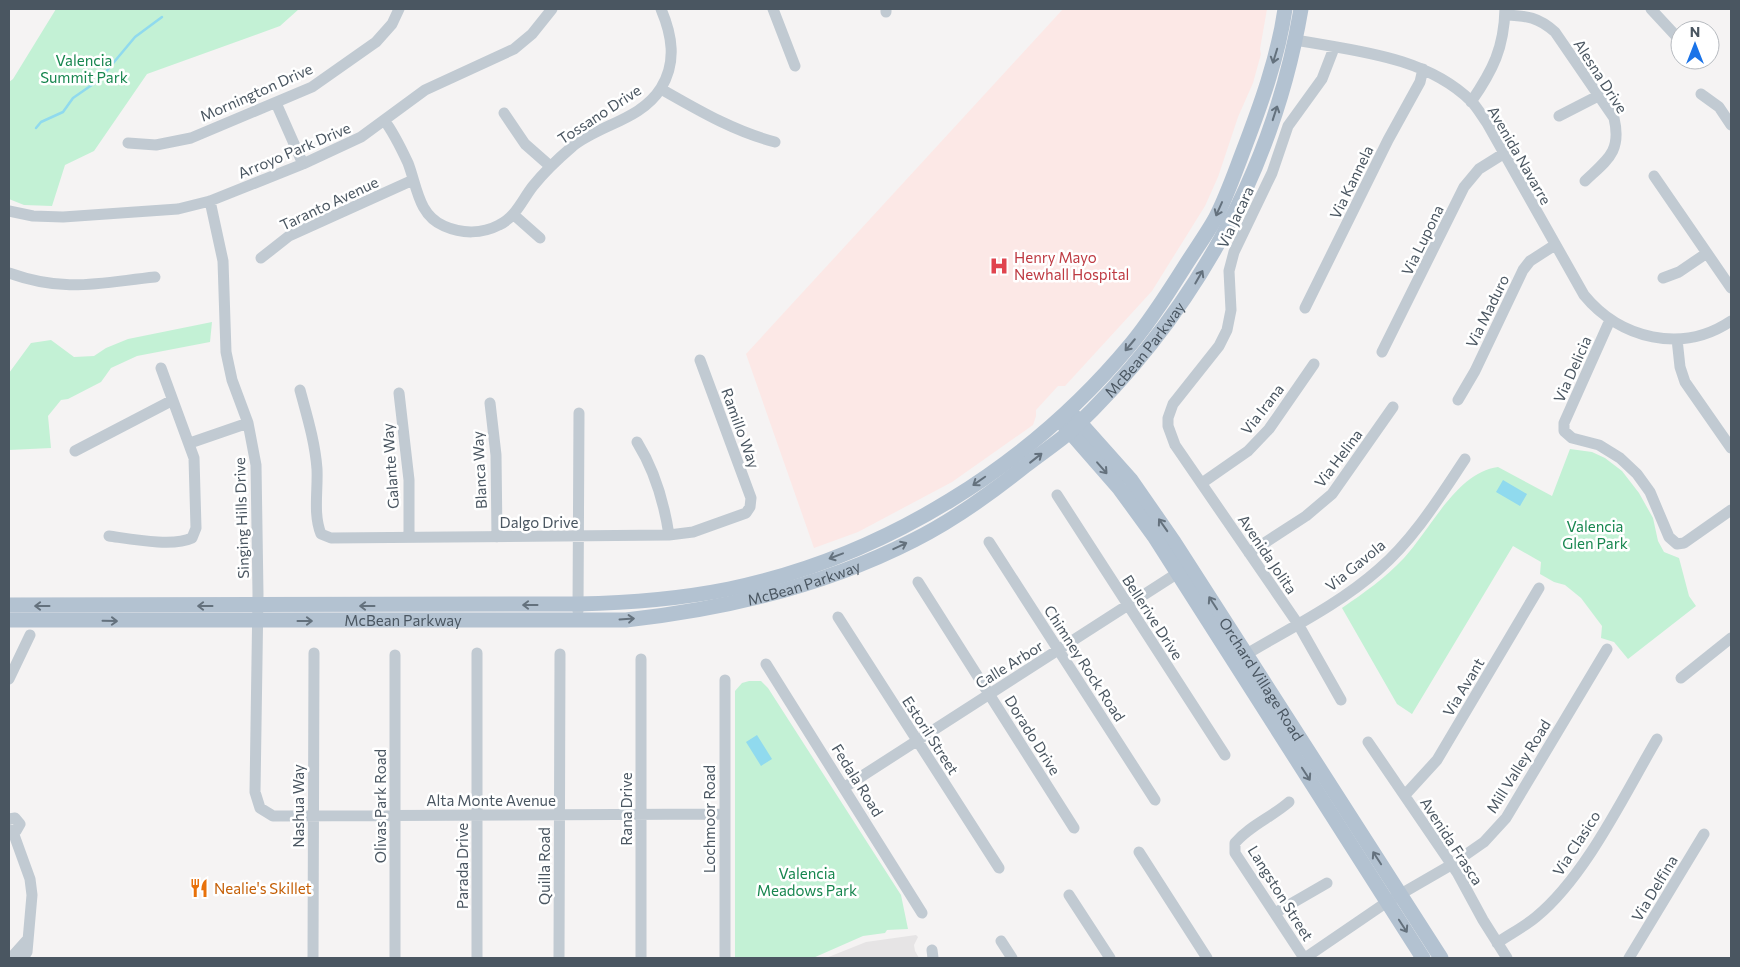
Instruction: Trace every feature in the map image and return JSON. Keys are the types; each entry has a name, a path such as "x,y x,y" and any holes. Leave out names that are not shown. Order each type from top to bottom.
{"main road":[{"name":"McBean Parkway","path":"9,620 578,604 669,599 730,589 806,567 877,540 949,501 1064,415 1131,344 1159,307 1214,220 1255,120 1280,39 1285,9"},
{"name":"McBean Parkway","path":"9,606 257,614 626,620 728,606 776,594 863,564 914,540 957,516 995,489 1075,427 1149,348 1187,296 1229,225 1256,166 1275,113 1296,40 1301,9"},
{"name":"Orchard Village Road","path":"1064,415 1184,570 1240,658 1423,958"},
{"path":"863,564 873,554 877,540"},
{"name":"Orchard Village Road","path":"1240,658 1402,894 1440,958"}],"street":[{"name":"Mornington Drive","path":"128,143 156,145 191,138 312,87 376,42 392,24 399,9"},
{"name":"Arroyo Park Drive","path":"10,214 63,217 114,214 178,209 210,202 303,164 361,137 424,90 514,49 532,34 552,9"},
{"name":"Tossano Drive","path":"384,120 400,146 418,198 442,226 462,232 485,231 500,225 514,214 550,166 576,144 642,108 661,88 667,76 672,48 671,34 661,9"},
{"path":"773,9 795,66"},
{"path":"1651,9 1670,30"},
{"path":"1471,102 1490,74 1499,55 1505,12"},
{"name":"Alesna Drive","path":"1505,12 1528,16 1542,21 1549,26 1614,118 1618,134 1615,146 1607,160 1585,181"},
{"name":"Avenida Navarre","path":"1296,40 1394,60 1423,69 1446,82 1471,102 1487,123 1584,294 1596,310 1610,320 1632,332 1657,338 1677,339 1705,335 1731,321"},
{"name":"Via Jacara","path":"1168,426 1168,418 1173,404 1219,346 1228,330 1231,310 1229,271 1234,252 1272,173 1288,126 1322,79 1334,48"},
{"name":"Via Kannela","path":"1305,308 1388,140 1420,82 1423,69"},
{"path":"661,88 716,120 750,136 775,142"},
{"path":"1701,94 1719,107 1731,125"},
{"path":"1559,116 1598,96"},
{"path":"276,103 303,164"},
{"path":"504,113 525,144 550,166"},
{"name":"Via Lupona","path":"1382,352 1464,187 1479,170 1503,154"},
{"path":"1654,176 1731,288"},
{"name":"Taranto Avenue","path":"261,258 289,236 413,180"},
{"name":"Singing Hills Drive","path":"210,202 223,261 226,352 232,380 248,423 256,465 255,792 260,808"},
{"path":"514,214 540,238"},
{"name":"Via Maduro","path":"1458,400 1475,371 1523,270 1530,261 1555,245"},
{"path":"1663,278 1679,272 1707,253"},
{"path":"9,273 32,282 56,286 78,286 155,277"},
{"name":"Via Delicia","path":"1610,320 1564,422 1564,431 1572,438 1599,445 1620,458 1637,474 1650,492 1669,537 1677,544 1684,543 1731,510"},
{"path":"1677,339 1680,367 1685,382 1731,448"},
{"name":"Ramillo Way","path":"700,360 752,498 750,507"},
{"name":"Via Irana","path":"1202,483 1248,451 1269,429 1314,364"},
{"path":"109,536 184,542 192,538 196,528 194,458 190,443 171,401 161,368"},
{"name":"Dalgo Drive","path":"300,390 314,443 317,469 317,524 321,534 331,538 669,535 693,532 746,514 750,507"},
{"name":"Galante Way","path":"399,393 409,480 409,536"},
{"path":"75,451 171,401"},
{"name":"Blanca Way","path":"490,402 496,455 497,537"},
{"name":"Via Helina","path":"1249,553 1306,516 1332,494 1393,407"},
{"path":"578,413 578,620"},
{"path":"190,443 248,423"},
{"name":"Avenida Jolita","path":"1168,426 1175,445 1298,624 1341,700"},
{"path":"637,442 647,459 660,491 669,535"},
{"name":"Via Gavola","path":"1240,658 1340,599 1378,570 1406,542 1465,459"},
{"name":"Bellerive Drive","path":"1057,495 1225,755"},
{"name":"Chimney Rock Road","path":"989,542 1155,800"},
{"name":"Calle Arbor","path":"845,787 1184,570"},
{"name":"Dorado Drive","path":"918,582 1074,828"},
{"name":"Via Avant","path":"1405,795 1437,760 1540,588"},
{"name":"Estoril Street","path":"838,617 999,868"},
{"path":"9,679 30,635"},
{"path":"1681,678 1731,638"},
{"name":"Mill Valley Road","path":"1305,958 1388,902 1452,865 1484,842 1506,818 1607,649"},
{"name":"Nashua Way","path":"313,958 314,653"},
{"name":"Parada Drive","path":"477,653 477,958"},
{"name":"Olivas Park Road","path":"395,654 395,958"},
{"name":"Quilla Road","path":"559,958 560,654"},
{"name":"Rana Drive","path":"641,659 641,958"},
{"name":"Fedala Road","path":"766,664 922,912"},
{"name":"Lochmoor Road","path":"724,680 725,958"},
{"name":"Via Clasico","path":"1497,942 1536,917 1564,889 1584,862 1657,739"},
{"name":"Avenida Frasca","path":"1368,742 1452,865 1507,958"},
{"name":"Langston Street","path":"1289,802 1276,814 1241,836 1235,843 1235,853 1305,958"},
{"name":"Alta Monte Avenue","path":"260,808 273,816 724,814"},
{"path":"9,819 15,818 19,822 19,827 11,831 30,879 32,894 27,952 23,958"},
{"name":"Via Delfina","path":"1629,958 1704,834"},
{"path":"1139,852 1207,958"},
{"path":"1275,913 1327,883"},
{"path":"1069,895 1110,958"},
{"path":"11,958 28,939"},
{"path":"1002,941 1012,958"}],"shaded area":[{"name":"Henry Mayo Newhall Hospital","path":"1063,9 1267,9 1260,49 1261,54 1253,83 1238,117 1218,177 1205,206 1152,291 1065,386 1058,386 1036,410 1033,425 952,482 858,532 814,548 746,354"},
{"path":"916,935 918,937 914,945 919,958 826,958 866,942"}],"green space":[{"name":"Valencia Summit Park","path":"56,9 299,9 280,26 147,74 94,151 65,165 52,206 24,205 9,199 9,82 13,79"},
{"path":"212,322 210,342 137,356 111,368 101,382 68,399 61,400 48,416 51,448 9,450 9,373 31,343 51,340 74,357 94,356 106,348 128,339"},
{"name":"Valencia Glen Park","path":"1570,449 1592,452 1605,458 1622,471 1639,493 1653,518 1658,541 1664,552 1679,558 1689,596 1696,606 1628,659 1614,642 1601,638 1602,626 1581,598 1565,585 1554,582 1540,574 1541,562 1513,546 1412,714 1397,704 1342,608 1374,585 1404,558 1445,504 1470,479 1483,471 1498,467 1552,496"},
{"name":"Valencia Meadows Park","path":"761,681 768,688 901,895 908,929 887,930 885,933 863,936 813,958 735,958 735,691 742,683"}],"water":[{"path":"1503,480 1527,494 1520,506 1496,492"},
{"path":"757,735 772,759 761,766 746,742"}],"waterway":[{"path":"36,128 41,122 63,112 73,98 99,80 135,37 162,17"}],"place":[{"name":"Henry Mayo Newhall Hospital","path":"999,266"},
{"name":"Nealie's Skillet","path":"199,888"}]}
